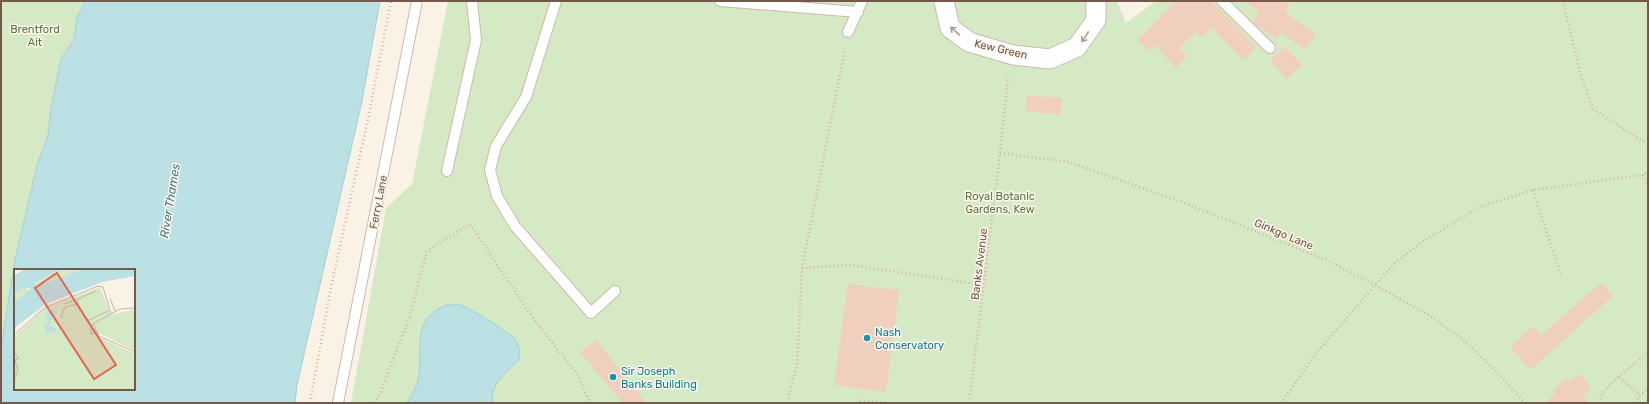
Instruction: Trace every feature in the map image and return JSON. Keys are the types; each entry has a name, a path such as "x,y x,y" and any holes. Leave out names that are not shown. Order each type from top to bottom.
{"street":[{"name":"Kew Green","path":"944,1 950,28 969,42 1013,55 1050,59 1077,47 1096,20 1096,1"}],"lane":[{"name":"Ferry Lane","path":"338,403 417,1"},
{"path":"447,171 476,40 472,1"},
{"path":"556,1 526,97 496,146 490,170 497,196 515,226 591,313 615,292"},
{"path":"720,1 858,12"},
{"path":"848,32 862,1"},
{"path":"1222,1 1270,48"}],"path":[{"path":"310,403 330,287 366,126 391,1"},
{"path":"1563,1 1581,76 1593,109 1648,144"},
{"path":"787,403 797,364 802,268 848,32"},
{"name":"Banks Avenue","path":"969,403 1009,73 1013,55"},
{"name":"Ginkgo Lane","path":"1000,153 1068,162 1182,202 1324,259 1427,314 1459,336 1498,373 1525,403"},
{"path":"1281,403 1318,351 1375,285 1395,263 1422,242 1479,207 1533,190 1643,175 1648,172"},
{"path":"1643,175 1648,177"},
{"path":"1643,175 1648,186"},
{"path":"1533,190 1561,276"},
{"path":"375,403 410,316 426,251 470,224 530,314 577,374 590,403"},
{"path":"802,268 851,265 984,285"},
{"path":"1599,403 1600,397 1612,383 1641,360 1648,351"},
{"path":"1619,377 1640,395"},
{"path":"1636,403 1640,395 1648,389"},
{"path":"858,403 859,400 886,403"}],"green space":[{"name":"Brentford Ait","path":"1,1 85,1 77,17 74,38 61,59 51,108 48,135 37,165 15,260 1,348"},
{"name":"Royal Botanic Gardens, Kew","path":"448,1 1117,1 1126,23 1156,1 1648,1 1648,403 351,403 386,208 412,184"}],"water":[{"name":"River Thames","path":"85,1 380,1 362,101 297,385 295,403 1,403 1,348 15,260 37,165 48,135 51,108 61,59 74,39 77,17"},
{"path":"447,305 459,305 467,308 490,321 512,336 516,341 519,349 519,359 496,384 492,396 493,403 407,403 418,378 420,343 423,325 436,311"}],"building":[{"path":"1176,1 1211,1 1256,47 1243,60 1211,28 1202,37 1196,32 1179,48 1187,56 1176,68 1154,45 1149,51 1138,40"},
{"path":"1243,1 1283,1 1289,6 1285,12 1316,35 1305,50 1281,32 1276,39 1253,22 1259,13"},
{"path":"1285,47 1302,65 1287,79 1270,61"},
{"path":"1027,95 1062,98 1060,115 1025,111"},
{"path":"1601,283 1613,296 1530,370 1510,347 1533,326 1541,335"},
{"name":"Nash Conservatory","path":"848,284 899,290 886,392 834,385"},
{"name":"Sir Joseph Banks Building","path":"596,340 646,403 622,403 580,352"},
{"path":"1580,374 1592,388 1583,396 1587,401 1585,403 1549,403 1547,401 1555,394 1553,391 1567,378 1570,382"}],"place":[{"name":"Nash Conservatory","path":"867,338"},
{"name":"Sir Joseph Banks Building","path":"613,377"}]}
